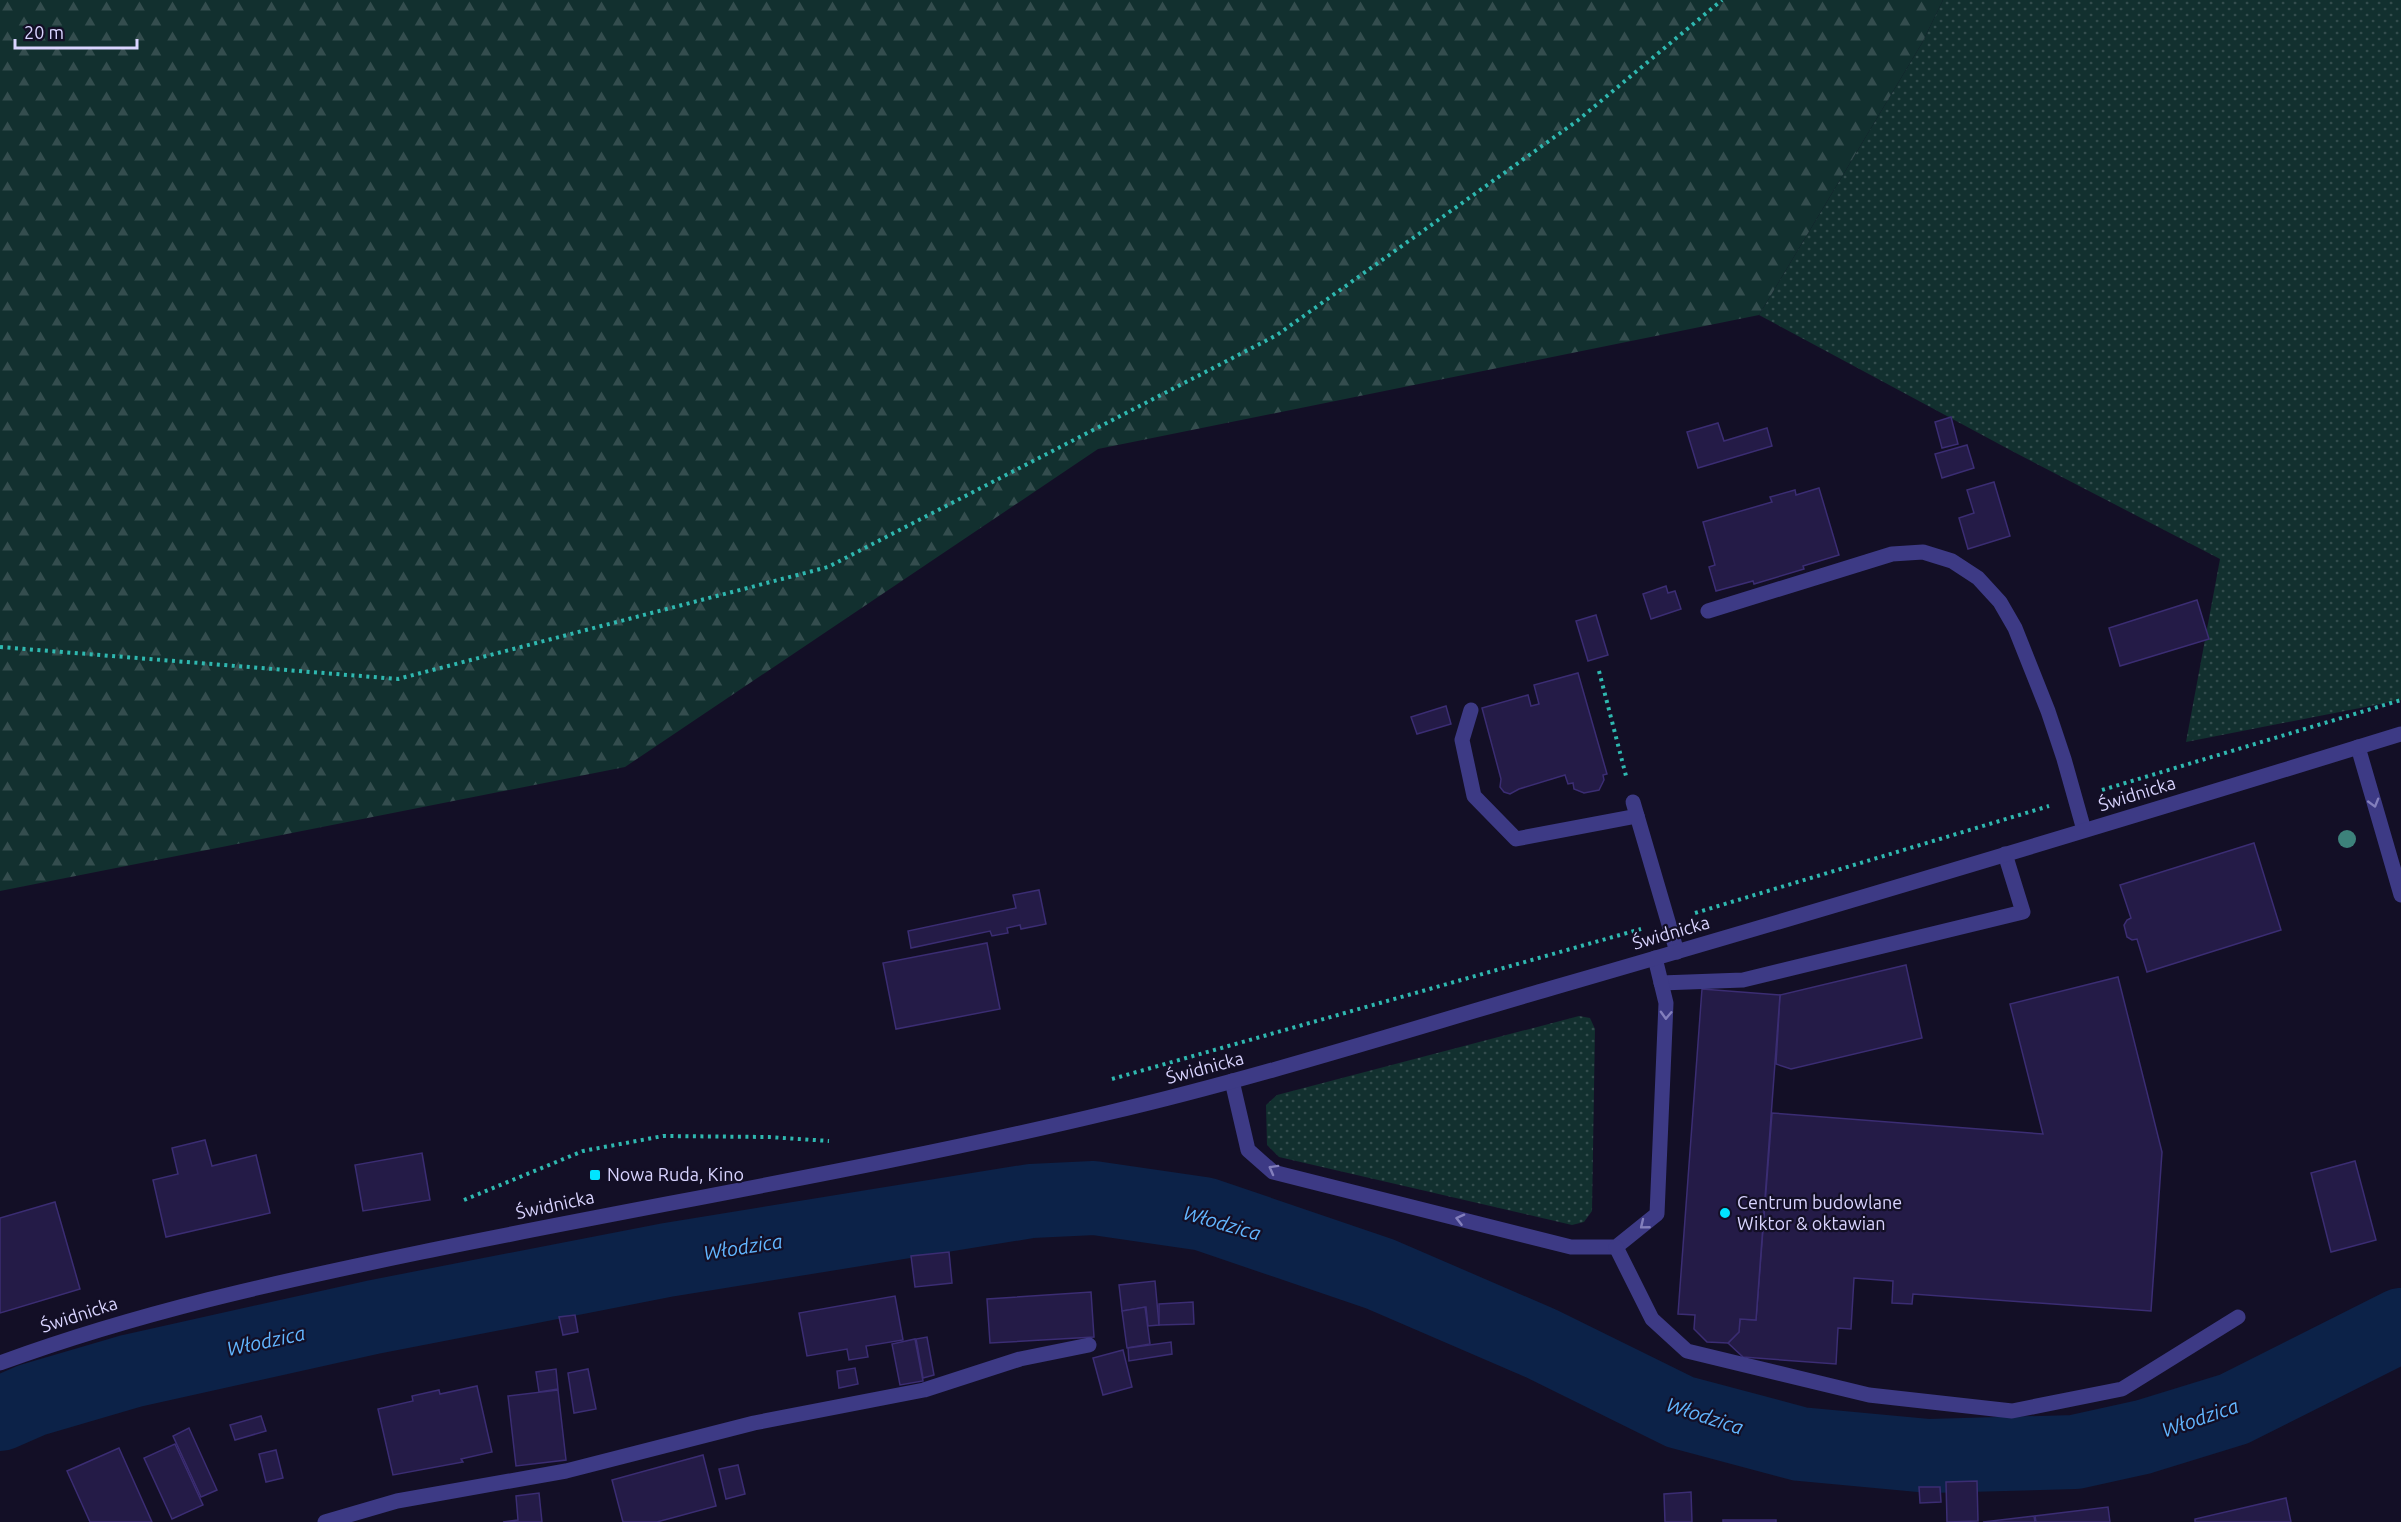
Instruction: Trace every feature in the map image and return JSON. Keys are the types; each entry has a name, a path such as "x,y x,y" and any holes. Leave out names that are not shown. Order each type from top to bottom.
{"street":[{"path":"1708,611 1892,554 1923,552 1952,561 1978,578 2000,602 2015,628 2054,730 2084,830"},
{"path":"1471,710 1462,740 1474,796 1516,839 1635,809 1677,952"},
{"name":"Świdnicka","path":"0,1363 134,1318 247,1289 606,1214 1014,1135 1232,1081 1677,952 2401,734"},
{"path":"2358,747 2401,895"},
{"path":"1661,983 1743,980 2023,912 2005,854"},
{"path":"1232,1081 1248,1150 1273,1172 1571,1247 1616,1247 1657,1214 1666,1003 1655,958"},
{"path":"1616,1247 1652,1319 1687,1351 1869,1395 2001,1410 2012,1411 2122,1389 2238,1317"},
{"path":"325,1522 397,1501 566,1471 754,1424 924,1390 1020,1359 1089,1345"}],"path":[{"path":"0,647 398,679 828,567 1277,335 1577,121 1722,0"},
{"path":"1599,671 1635,809"},
{"path":"1110,1080 1668,921 2401,700"},
{"path":"464,1200 583,1151 663,1136 832,1141"}],"green space":[{"path":"0,0 1943,0 1922,43 1759,315 1098,449 625,767 0,891"},
{"path":"1943,0 2401,0 2401,700 2186,742 2220,559 2012,451 1759,315 1922,43"},
{"path":"1579,1016 1590,1018 1595,1029 1592,1211 1584,1222 1572,1225 1279,1157 1267,1145 1266,1105 1277,1095"}],"building":[{"path":"1951,417 1958,444 1942,448 1935,422"},
{"path":"1718,423 1724,441 1767,428 1772,446 1698,468 1687,432"},
{"path":"1967,445 1974,468 1942,478 1935,454"},
{"path":"1994,482 2010,536 1968,549 1959,518 1974,513 1967,490"},
{"path":"1819,488 1839,555 1803,566 1804,569 1754,584 1753,581 1716,591 1709,567 1715,565 1703,522 1772,502 1770,497 1795,490 1796,495"},
{"path":"1666,586 1668,593 1675,591 1681,609 1651,619 1643,594"},
{"path":"2197,600 2209,639 2120,666 2109,628"},
{"path":"1596,615 1608,655 1588,661 1576,621"},
{"path":"1578,673 1607,774 1603,775 1604,780 1599,790 1584,793 1574,789 1573,783 1568,784 1565,775 1510,794 1504,792 1500,787 1501,779 1482,708 1528,695 1531,706 1539,704 1534,685"},
{"path":"1446,706 1451,724 1417,734 1411,717"},
{"path":"2254,843 2281,930 2147,972 2137,939 2132,940 2127,937 2124,925 2131,918 2120,885"},
{"path":"1039,890 1046,924 1021,929 1020,925 1007,928 1008,933 992,936 990,931 911,948 908,931 1016,908 1013,895"},
{"path":"987,943 1000,1009 896,1029 883,963"},
{"path":"1906,965 1922,1038 1791,1069 1776,1064 1780,995"},
{"path":"2118,977 2162,1152 2151,1311 1913,1294 1912,1304 1892,1303 1893,1281 1854,1278 1851,1329 1838,1328 1836,1364 1743,1357 1728,1343 1739,1332 1740,1319 1756,1320 1772,1113 2043,1134 2010,1004"},
{"name":"Centrum budowlane Wiktor & oktawian","path":"1702,989 1780,995 1756,1320 1740,1319 1739,1332 1728,1343 1707,1342 1694,1329 1695,1315 1678,1314"},
{"path":"205,1140 212,1166 256,1155 270,1213 166,1237 153,1180 178,1174 172,1148"},
{"path":"422,1153 430,1200 363,1211 355,1165"},
{"path":"2355,1161 2376,1240 2331,1252 2311,1173"},
{"path":"55,1202 80,1289 0,1313 0,1218"},
{"path":"949,1252 952,1283 915,1287 911,1256"},
{"path":"1155,1281 1159,1325 1148,1326 1146,1307 1122,1311 1119,1285"},
{"path":"1091,1292 1094,1337 990,1343 987,1299"},
{"path":"895,1296 903,1340 866,1346 868,1357 849,1360 847,1349 807,1356 799,1313"},
{"path":"1193,1302 1194,1324 1159,1325 1159,1304"},
{"path":"1145,1307 1150,1344 1127,1348 1122,1311"},
{"path":"575,1315 578,1332 563,1335 559,1317"},
{"path":"927,1337 934,1375 923,1378 916,1339"},
{"path":"915,1339 923,1381 900,1385 892,1344"},
{"path":"1171,1342 1172,1354 1129,1361 1128,1348"},
{"path":"1123,1350 1132,1387 1103,1395 1093,1358"},
{"path":"855,1368 858,1384 839,1388 837,1371"},
{"path":"556,1369 558,1389 539,1392 536,1372"},
{"path":"588,1369 596,1409 574,1413 568,1373"},
{"path":"477,1386 492,1452 461,1459 463,1462 393,1475 378,1409 413,1401 412,1396 439,1390 440,1394"},
{"path":"558,1390 566,1460 516,1466 508,1396"},
{"path":"261,1416 266,1431 235,1440 230,1425"},
{"path":"189,1428 217,1490 201,1497 173,1436"},
{"path":"175,1444 203,1505 172,1519 144,1458"},
{"path":"119,1448 152,1522 90,1522 67,1471"},
{"path":"276,1450 283,1478 266,1482 259,1454"},
{"path":"703,1455 716,1506 657,1522 623,1522 612,1480"},
{"path":"738,1465 745,1494 726,1499 719,1469"},
{"path":"1977,1481 1978,1521 1947,1522 1946,1482"},
{"path":"1919,1487 1940,1487 1941,1502 1920,1503"},
{"path":"1691,1492 1692,1522 1665,1522 1664,1494"},
{"path":"539,1493 542,1522 503,1522 518,1520 516,1496"},
{"path":"2286,1498 2291,1522 2195,1522 2195,1519"},
{"path":"2108,1507 2110,1522 2036,1522 2035,1516"},
{"path":"2034,1516 2035,1522 1983,1522"},
{"path":"1723,1520 1776,1520 1776,1522 1723,1522"}],"waterway":[{"name":"Włodzica","path":"0,1414 32,1400 131,1371 374,1317 667,1260 1031,1201 1094,1198 1204,1214 1380,1274 1540,1343 1680,1412 1800,1444 1929,1456 2075,1452 2143,1437 2234,1409 2401,1325"}],"place":[{"name":"Nowa Ruda, Kino","path":"595,1175"},
{"name":"Centrum budowlane Wiktor & oktawian","path":"1725,1213"}]}
